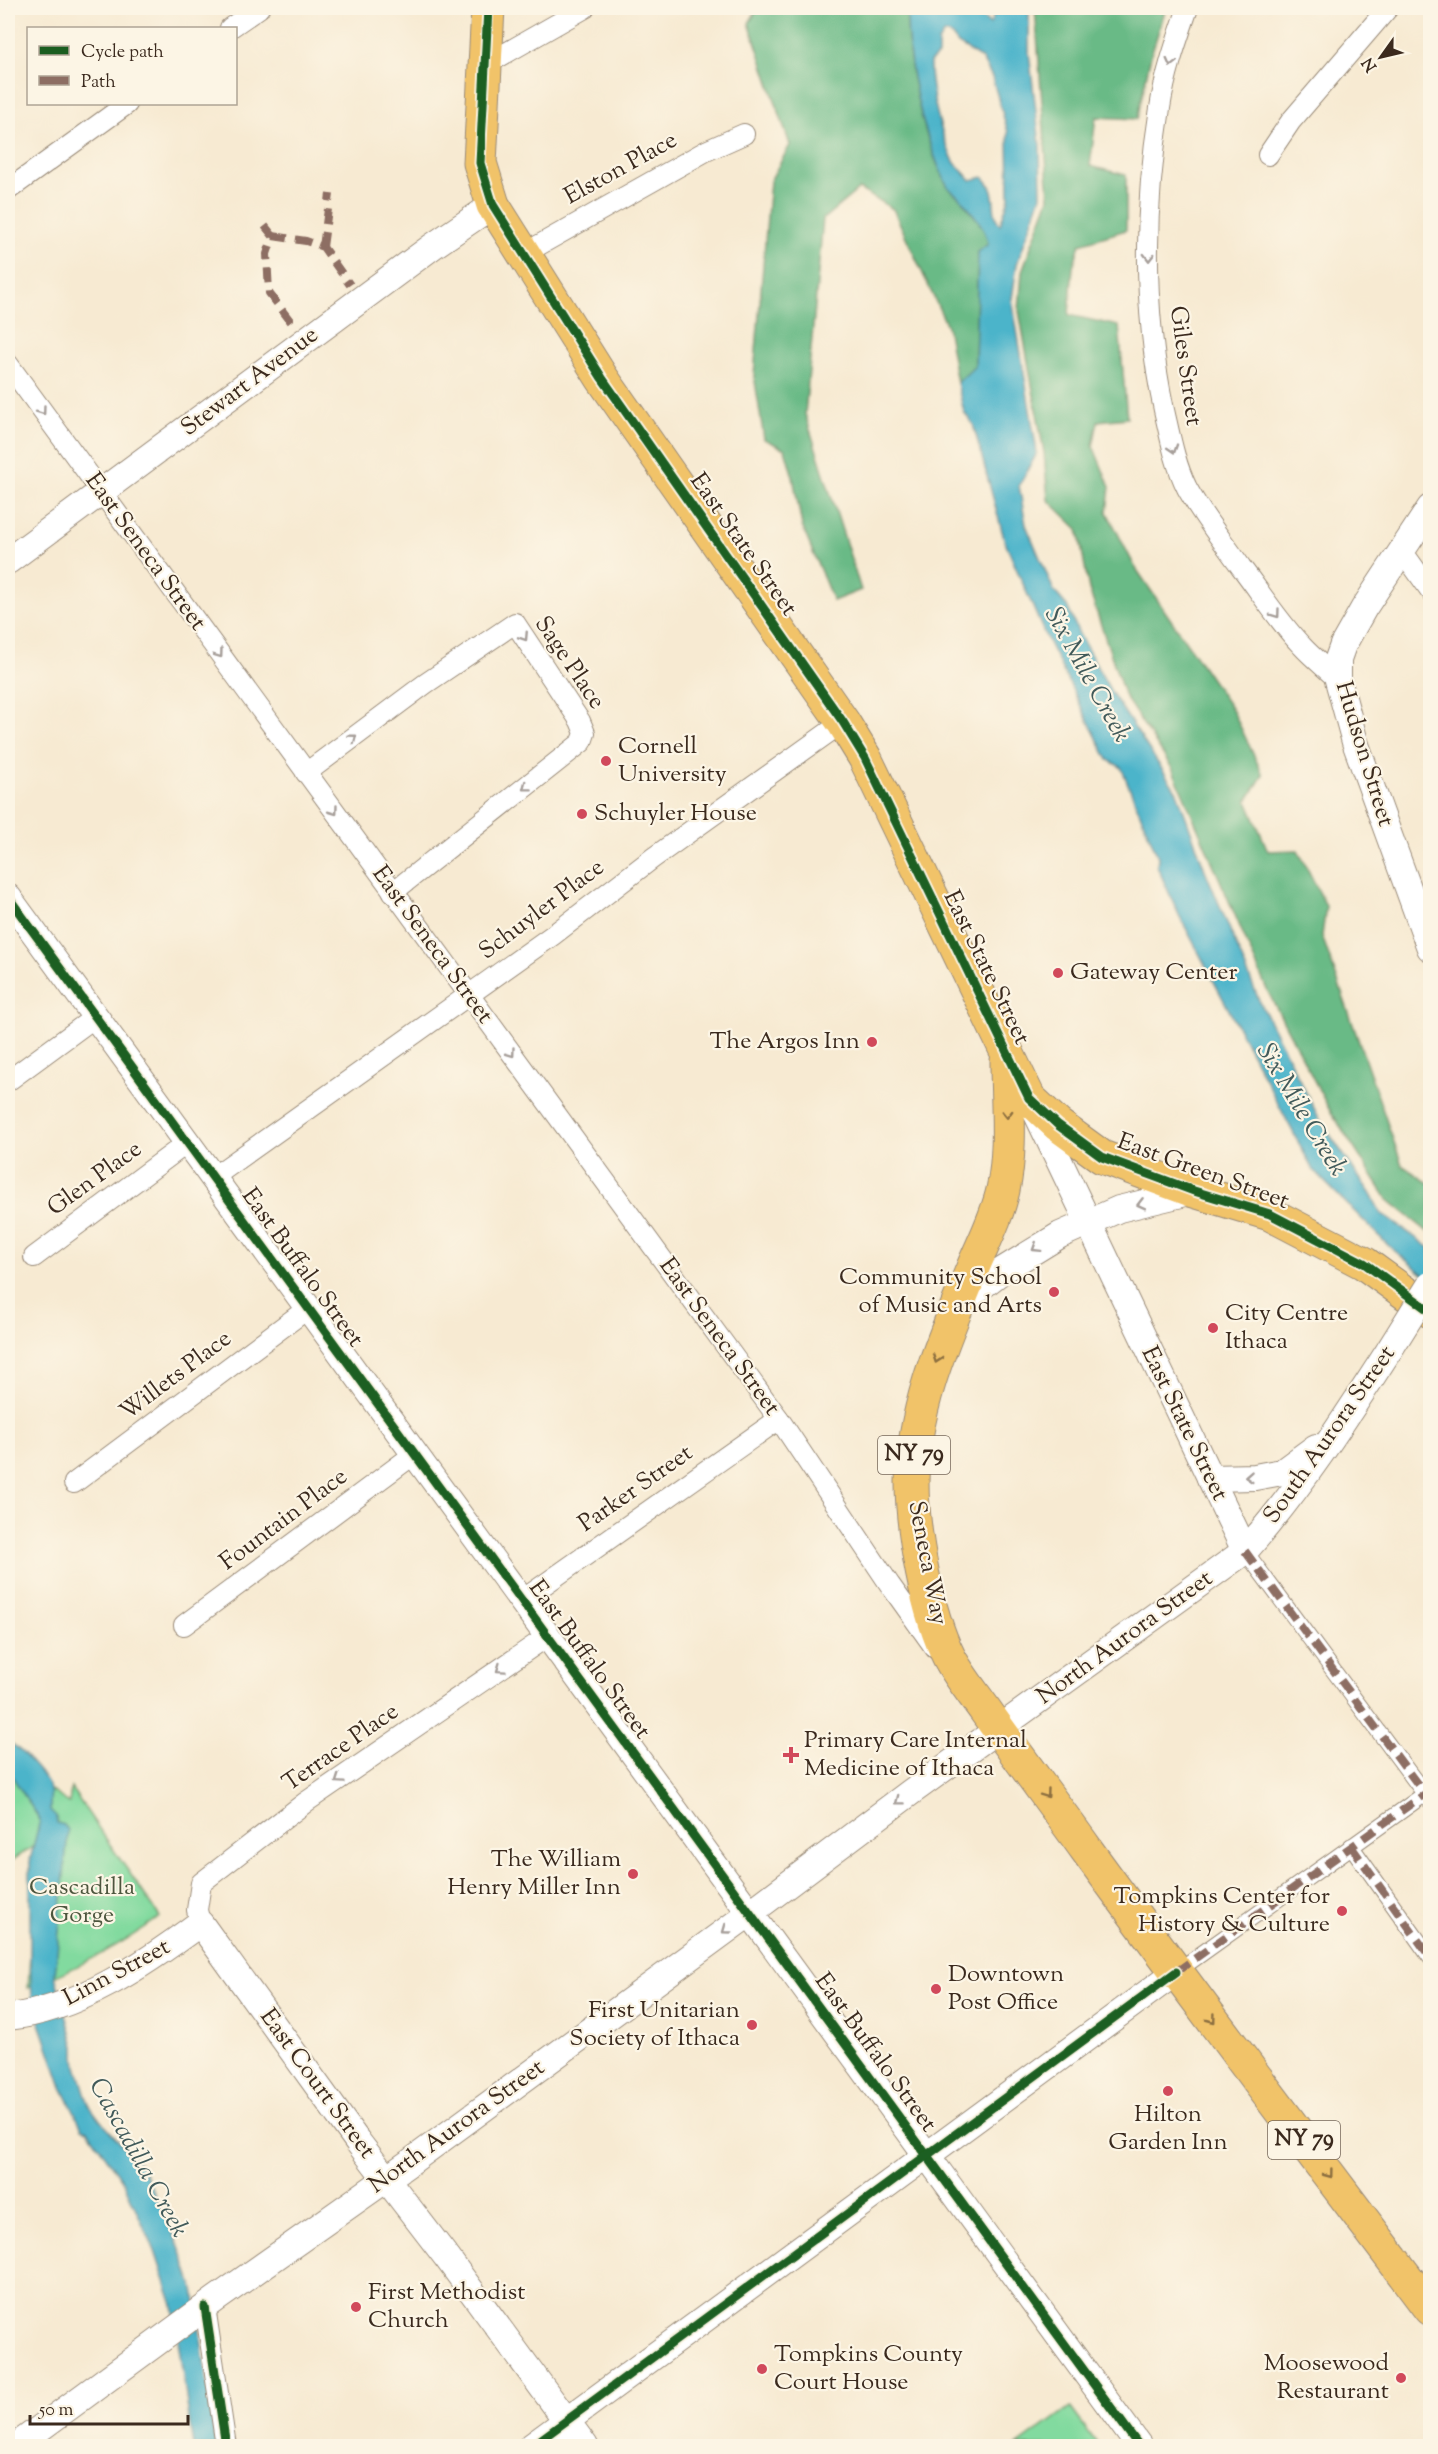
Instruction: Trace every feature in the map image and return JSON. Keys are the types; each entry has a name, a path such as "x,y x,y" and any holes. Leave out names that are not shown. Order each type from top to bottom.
{"highway":[{"name":"East State Street","path":"488,8 480,163 494,205 602,378 843,722 864,758 1029,1098"},
{"name":"Seneca Way","path":"963,1680 949,1657 933,1612 919,1549 912,1481 918,1422 927,1387 992,1226 1004,1188 1007,1141 1007,1056"},
{"name":"East Green Street","path":"1029,1098 1058,1125 1102,1156 1194,1191 1270,1214 1364,1263 1431,1311"},
{"name":"East Seneca Street","path":"963,1680 1176,1972 1431,2309"}],"street":[{"path":"231,27 259,8"},
{"path":"485,65 585,8"},
{"name":"Giles Street","path":"1188,8 1160,106 1153,162 1149,225 1149,299 1155,371 1172,446 1187,488 1282,623 1303,647 1338,680"},
{"path":"1269,155 1291,121 1388,8"},
{"path":"8,190 126,105"},
{"name":"Elston Place","path":"525,253 706,151 744,134"},
{"name":"Stewart Avenue","path":"8,561 433,246 494,205"},
{"name":"East Seneca Street","path":"8,364 779,1419 916,1623 963,1680"},
{"name":"Hudson Street","path":"1431,508 1364,608 1343,645 1338,659 1338,680 1355,742 1431,948"},
{"path":"1403,552 1431,590"},
{"name":"Sage Place","path":"306,774 425,684 515,623 580,721 585,733 582,742 393,892"},
{"name":"Schuyler Place","path":"212,1178 553,935 653,858 843,722"},
{"name":"East Buffalo Street","path":"8,897 413,1455 548,1636 1139,2446"},
{"path":"8,1082 95,1017"},
{"name":"East State Street","path":"1029,1098 1089,1222 1107,1266 1245,1551 1428,1797"},
{"name":"Glen Place","path":"34,1257 187,1143"},
{"name":"East Green Street","path":"1089,1222 1119,1209 1194,1191"},
{"path":"959,1304 1031,1251 1089,1222"},
{"name":"South Aurora Street","path":"1245,1551 1272,1521 1336,1432 1431,1285"},
{"name":"Willets Place","path":"74,1483 307,1309"},
{"name":"Parker Street","path":"521,1601 779,1419"},
{"path":"1210,1478 1255,1478 1282,1473 1336,1432"},
{"name":"Fountain Place","path":"184,1625 413,1455"},
{"name":"North Aurora Street","path":"16,2446 750,1913 911,1792 1245,1551"},
{"name":"Terrace Place","path":"200,1923 197,1910 201,1883 306,1802 548,1636"},
{"path":"532,2446 1176,1972 1351,1846 1428,1797"},
{"path":"1351,1846 1431,1957"},
{"name":"Linn Street","path":"19,2015 68,2001 119,1976 173,1943 200,1923"},
{"name":"East Court Street","path":"200,1923 358,2142 585,2446"},
{"path":"205,2307 226,2446"}],"green space":[{"path":"758,8 907,8 909,52 917,99 930,144 947,185 977,220 988,244 978,252 975,367 957,383 947,326 893,209 859,189 823,219 805,414 861,590 833,601 802,526 785,449 764,439 754,375 770,181 790,145 749,23"},
{"path":"1035,8 1166,8 1151,55 1137,119 1096,117 1090,166 1126,175 1126,230 1080,244 1073,267 1069,315 1119,326 1127,418 1098,421 1093,446 1110,487 1107,512 1135,567 1233,711 1263,775 1247,801 1268,851 1298,850 1326,906 1322,936 1402,1165 1430,1184 1430,1228 1428,1232 1387,1199 1329,1109 1267,990 1172,768 1125,697 1089,589 1078,529 1048,500 1044,453 1019,311 1022,271 1049,198"},
{"name":"Cascadilla Gorge","path":"8,1757 20,1769 69,1803 71,1788 160,1917 96,1957 28,1988 34,1888 49,1836 8,1863"},
{"path":"1070,2407 1099,2446 1017,2446"}],"water":[{"name":"Six Mile Creek","path":"907,8 974,8 990,24 997,8 1029,8 1029,53 1040,144 1041,196 1017,264 1012,299 1037,453 1019,486 1026,525 1054,591 1067,606 1079,634 1113,695 1177,792 1205,870 1259,1000 1321,1122 1370,1193 1381,1213 1430,1248 1430,1280 1389,1246 1313,1170 1179,915 1157,866 1158,857 1121,767 1108,760 1045,635 1005,542 973,424 964,412 957,383 975,366 978,252 988,244 987,238 973,214 948,187 938,165 917,98 907,29","holes":["944,33 951,35 958,44 982,59 992,77 1008,132 1009,198 1000,225 988,183 983,177 971,180 955,163 945,142 937,114 930,62 938,55 938,42"]},
{"path":"8,1742 25,1756 44,1778 50,1790 50,1810 56,1816 57,1823 64,1825 68,1830 55,1976 75,2046 75,2060 89,2105 142,2167 179,2246 194,2289 216,2446 193,2446 173,2305 155,2251 124,2183 88,2130 82,2128 62,2087 32,2000 30,1860 40,1820 8,1770"}],"marked path":[{"path":"323,247 330,194"},
{"path":"265,226 273,236 267,254 269,293 295,327"},
{"path":"273,236 306,241 323,247 350,285"},
{"path":"1245,1551 1430,1801"},
{"path":"1176,1972 1425,1794"},
{"path":"1351,1846 1430,1957"}],"cycle path":[{"path":"488,8 480,163 493,205 602,378 843,722 865,758 1029,1098 1058,1125 1102,1157 1194,1191 1270,1214 1364,1263 1430,1311"},
{"path":"8,897 1139,2446"},
{"path":"532,2446 1176,1972"},
{"path":"205,2307 226,2446"}],"place":[{"name":"Cornell University","path":"606,761"},
{"name":"Schuyler House","path":"582,814"},
{"name":"Gateway Center","path":"1058,973"},
{"name":"The Argos Inn","path":"872,1042"},
{"name":"Community School of Music and Arts","path":"1054,1292"},
{"name":"City Centre Ithaca","path":"1213,1328"},
{"name":"Primary Care Internal Medicine of Ithaca","path":"791,1755"},
{"name":"The William Henry Miller Inn","path":"633,1874"},
{"name":"Tompkins Center for History & Culture","path":"1342,1911"},
{"name":"Downtown Post Office","path":"936,1989"},
{"name":"First Unitarian Society of Ithaca","path":"752,2025"},
{"name":"Hilton Garden Inn","path":"1168,2091"},
{"name":"First Methodist Church","path":"356,2307"},
{"name":"Tompkins County Court House","path":"762,2369"},
{"name":"Moosewood Restaurant","path":"1401,2378"}],"water label":[{"name":"Cascadilla Creek","path":"138,2158"}]}
